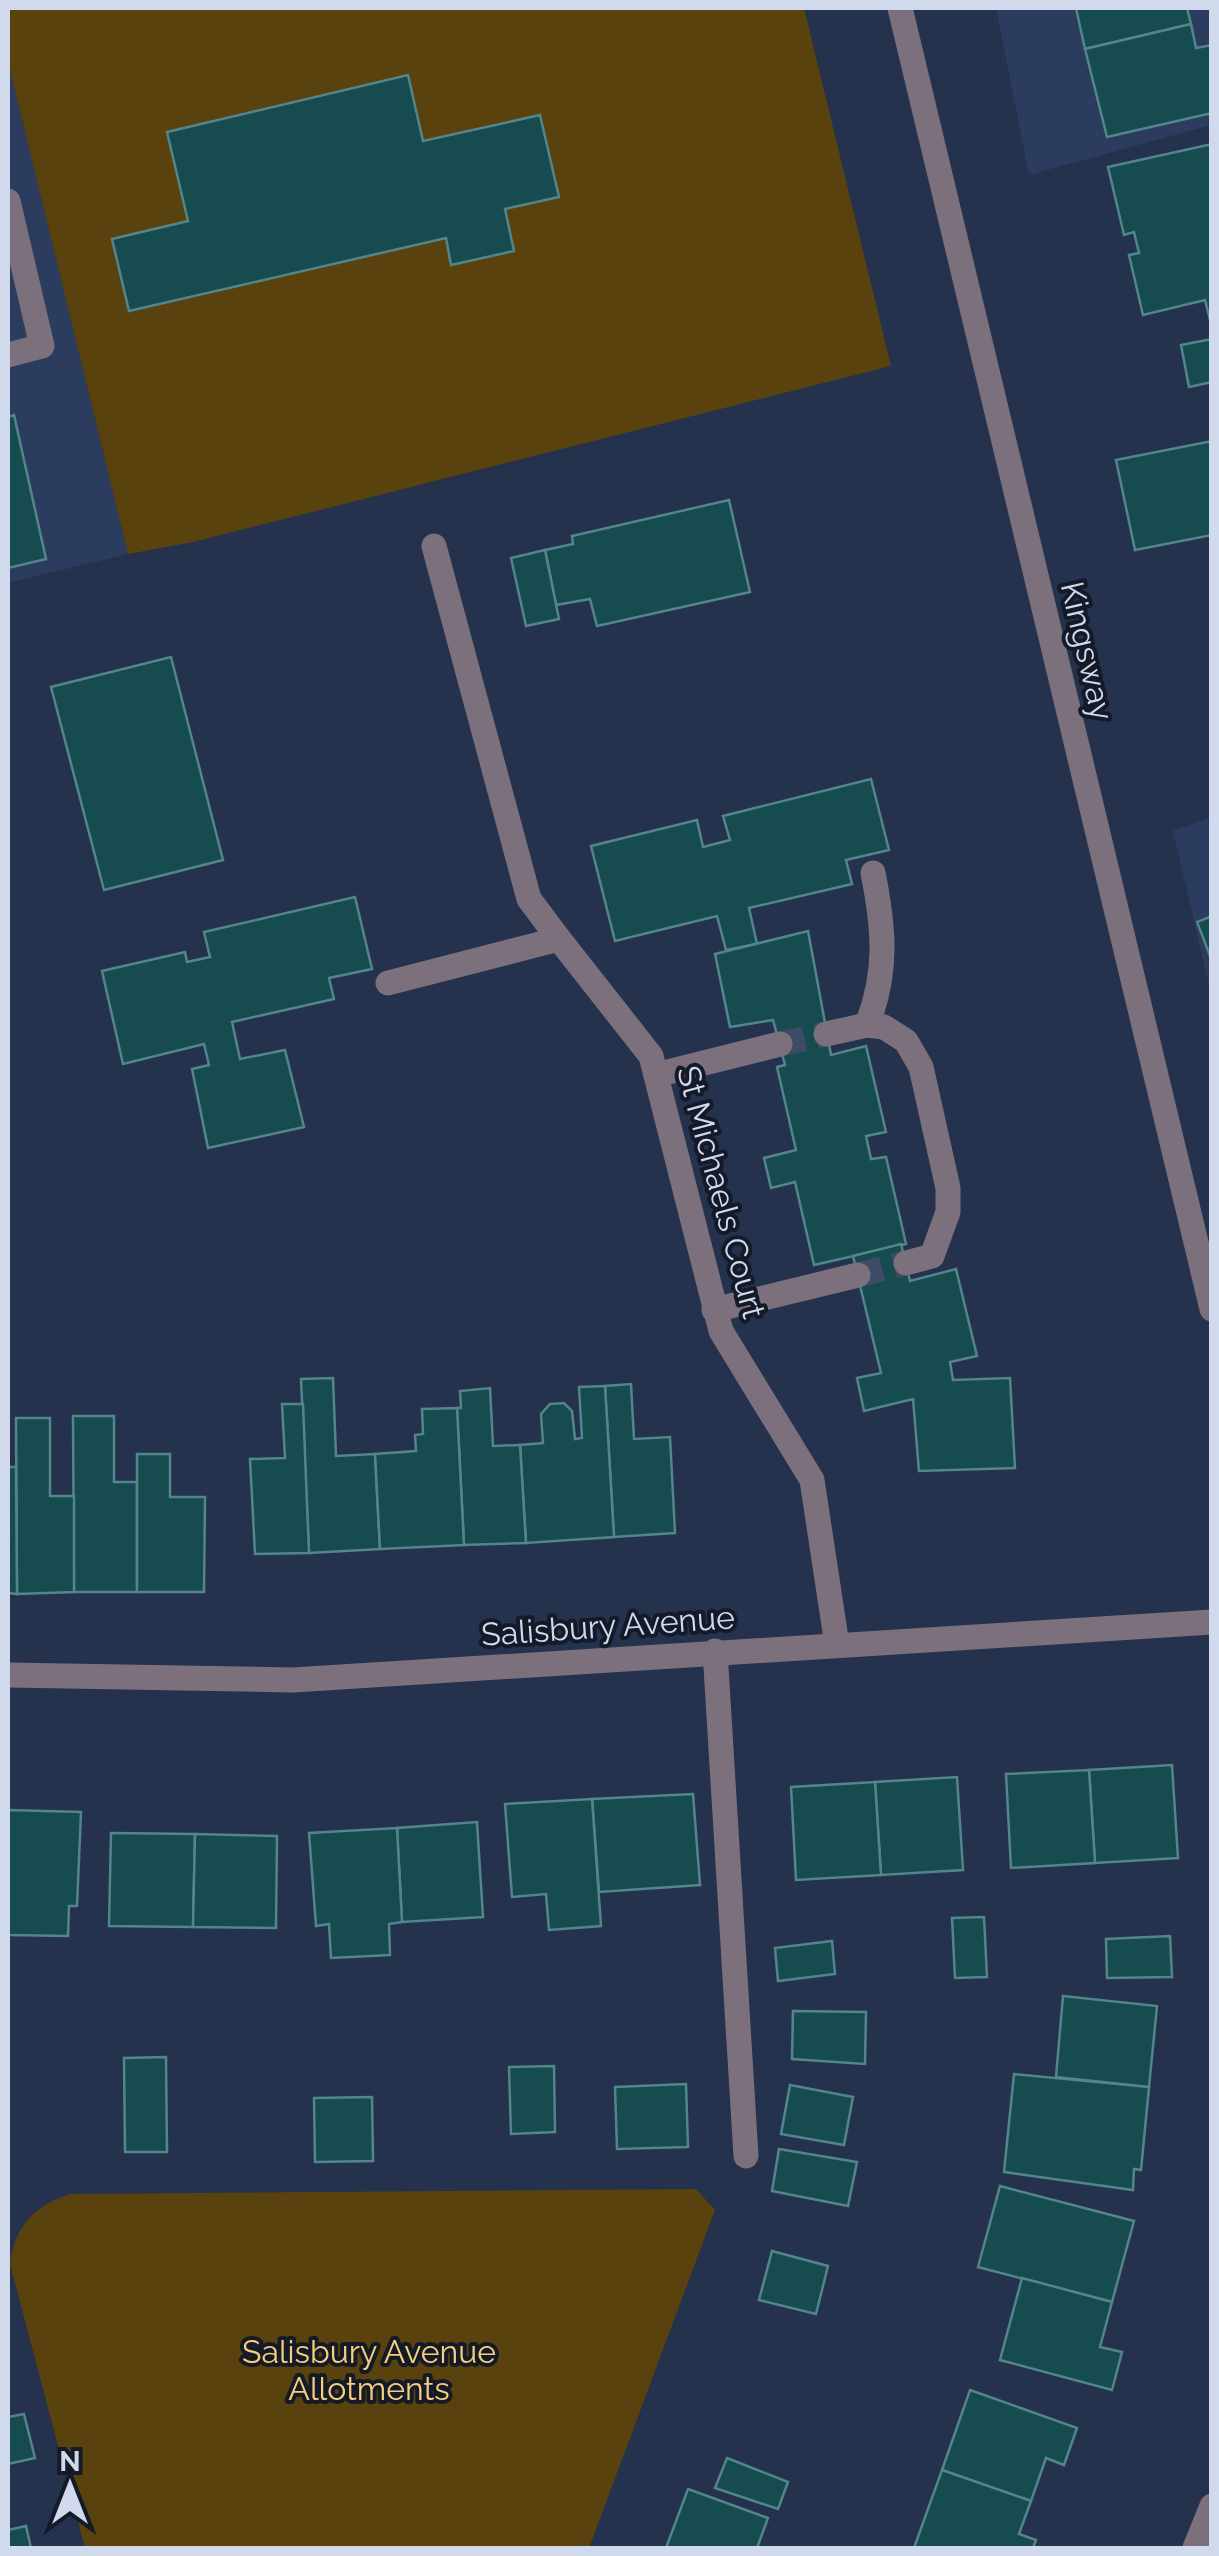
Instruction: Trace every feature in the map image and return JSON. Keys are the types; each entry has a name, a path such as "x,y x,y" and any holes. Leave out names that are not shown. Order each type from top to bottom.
{"street":[{"name":"Kingsway","path":"900,8 1212,1309"},
{"path":"8,201 42,346 8,355"},
{"name":"St Michaels Court","path":"434,546 529,899 651,1056 721,1331 812,1480 837,1645"},
{"path":"867,1025 878,997 885,953 873,873"},
{"path":"388,983 559,938"},
{"path":"826,1034 867,1025 884,1028 906,1040 921,1067 948,1188 948,1212 932,1256 906,1263"},
{"path":"656,1074 780,1044"},
{"path":"714,1310 858,1274"},
{"name":"Salisbury Avenue","path":"8,1675 293,1680 1212,1622"},
{"path":"714,1651 746,2156"},
{"path":"1195,2548 1212,2506"}],"shaded area":[{"path":"996,8 1211,8 1211,125 1029,175"},
{"path":"8,62 128,554 8,583"},
{"path":"1211,817 1211,994 1173,831"}],"green space":[{"path":"8,8 804,8 891,366 193,542 128,554 8,62"},
{"name":"Salisbury Avenue Allotments","path":"696,2189 715,2210 589,2548 85,2548 10,2264 21,2228 46,2204 71,2194"}],"building":[{"path":"1076,8 1187,8 1191,24 1085,49"},
{"path":"1191,24 1196,48 1212,45 1212,113 1107,137 1085,49"},
{"path":"408,75 423,141 540,115 559,197 505,209 514,251 451,265 446,238 129,311 112,239 188,221 167,132"},
{"path":"1212,144 1212,328 1205,300 1143,315 1129,255 1139,253 1134,232 1124,235 1108,167"},
{"path":"1212,339 1212,382 1189,387 1181,345"},
{"path":"14,415 46,559 8,568 8,417"},
{"path":"1212,441 1212,535 1135,550 1116,460"},
{"path":"729,500 750,592 597,626 590,599 556,605 545,550 573,544 572,536"},
{"path":"545,550 559,619 526,626 511,558"},
{"path":"171,657 223,860 104,890 51,687"},
{"path":"871,779 889,850 846,860 852,884 749,908 757,944 726,950 717,916 615,941 591,846 697,820 703,847 730,840 723,816"},
{"path":"355,897 372,969 329,978 334,999 232,1022 240,1059 285,1050 304,1127 208,1148 192,1069 209,1065 204,1044 123,1064 102,971 185,952 187,962 210,957 204,932"},
{"path":"1212,916 1212,961 1197,922"},
{"path":"808,931 831,1055 866,1046 886,1132 866,1136 871,1159 886,1157 906,1244 814,1265 795,1182 771,1188 764,1158 796,1150 777,1067 785,1065 773,1020 730,1027 715,954"},
{"path":"901,1244 910,1281 956,1269 977,1356 950,1362 953,1380 1010,1378 1015,1468 919,1471 913,1399 864,1411 857,1378 881,1373 853,1256"},
{"path":"333,1378 336,1456 375,1454 380,1549 309,1553 301,1379"},
{"path":"631,1384 634,1439 670,1437 675,1533 614,1537 605,1386"},
{"path":"605,1386 614,1537 526,1543 520,1445 543,1443 541,1414 550,1404 564,1403 572,1411 575,1439 582,1438 579,1387"},
{"path":"490,1388 493,1446 520,1445 526,1543 464,1545 457,1408 461,1408 460,1391"},
{"path":"282,1404 303,1404 309,1553 255,1554 250,1459 285,1458"},
{"path":"457,1408 464,1545 380,1549 375,1454 416,1451 415,1435 423,1434 422,1409"},
{"path":"73,1416 114,1416 114,1482 137,1482 137,1592 74,1592"},
{"path":"16,1418 50,1418 50,1496 74,1496 74,1592 17,1594"},
{"path":"137,1454 170,1454 170,1497 205,1497 204,1592 137,1592"},
{"path":"8,1467 16,1467 17,1594 8,1593"},
{"path":"1172,1765 1178,1858 1095,1863 1089,1770"},
{"path":"1089,1770 1095,1863 1011,1868 1006,1774"},
{"path":"957,1777 963,1870 881,1875 875,1782"},
{"path":"875,1782 881,1875 796,1880 791,1787"},
{"path":"693,1794 700,1885 599,1892 592,1799"},
{"path":"592,1799 601,1926 549,1930 546,1894 512,1897 505,1804"},
{"path":"8,1810 81,1812 77,1906 69,1906 68,1936 8,1935"},
{"path":"477,1822 483,1917 402,1922 397,1828"},
{"path":"397,1828 402,1922 389,1924 390,1955 331,1958 329,1924 316,1926 309,1833"},
{"path":"111,1833 195,1834 193,1927 109,1926"},
{"path":"195,1834 277,1836 276,1928 193,1927"},
{"path":"984,1917 987,1977 955,1978 952,1918"},
{"path":"1170,1936 1172,1977 1107,1978 1106,1939"},
{"path":"832,1941 835,1974 778,1981 775,1948"},
{"path":"1063,1996 1157,2006 1149,2087 1056,2077"},
{"path":"793,2011 866,2012 865,2064 792,2059"},
{"path":"166,2057 167,2152 125,2152 124,2058"},
{"path":"554,2066 555,2132 511,2134 509,2067"},
{"path":"1014,2074 1149,2087 1141,2170 1134,2169 1133,2190 1004,2172"},
{"path":"686,2084 688,2147 617,2149 615,2087"},
{"path":"790,2085 853,2097 844,2145 781,2134"},
{"path":"372,2097 373,2161 315,2162 314,2098"},
{"path":"779,2149 857,2162 848,2206 772,2191"},
{"path":"1000,2186 1134,2221 1112,2302 978,2267"},
{"path":"772,2251 828,2266 816,2314 759,2300"},
{"path":"1022,2278 1112,2302 1100,2347 1122,2352 1112,2390 1000,2360"},
{"path":"970,2390 1077,2428 1064,2465 1046,2458 1031,2501 942,2470"},
{"path":"24,2414 35,2458 8,2464 8,2417"},
{"path":"727,2458 788,2482 778,2509 715,2488"},
{"path":"942,2470 1031,2501 1019,2534 1036,2540 1033,2548 914,2548"},
{"path":"688,2489 768,2518 757,2548 666,2548"},
{"path":"26,2526 31,2548 8,2548 8,2530"}],"tunnel":[{"path":"780,1044 826,1034"},
{"path":"858,1275 906,1263"}]}
